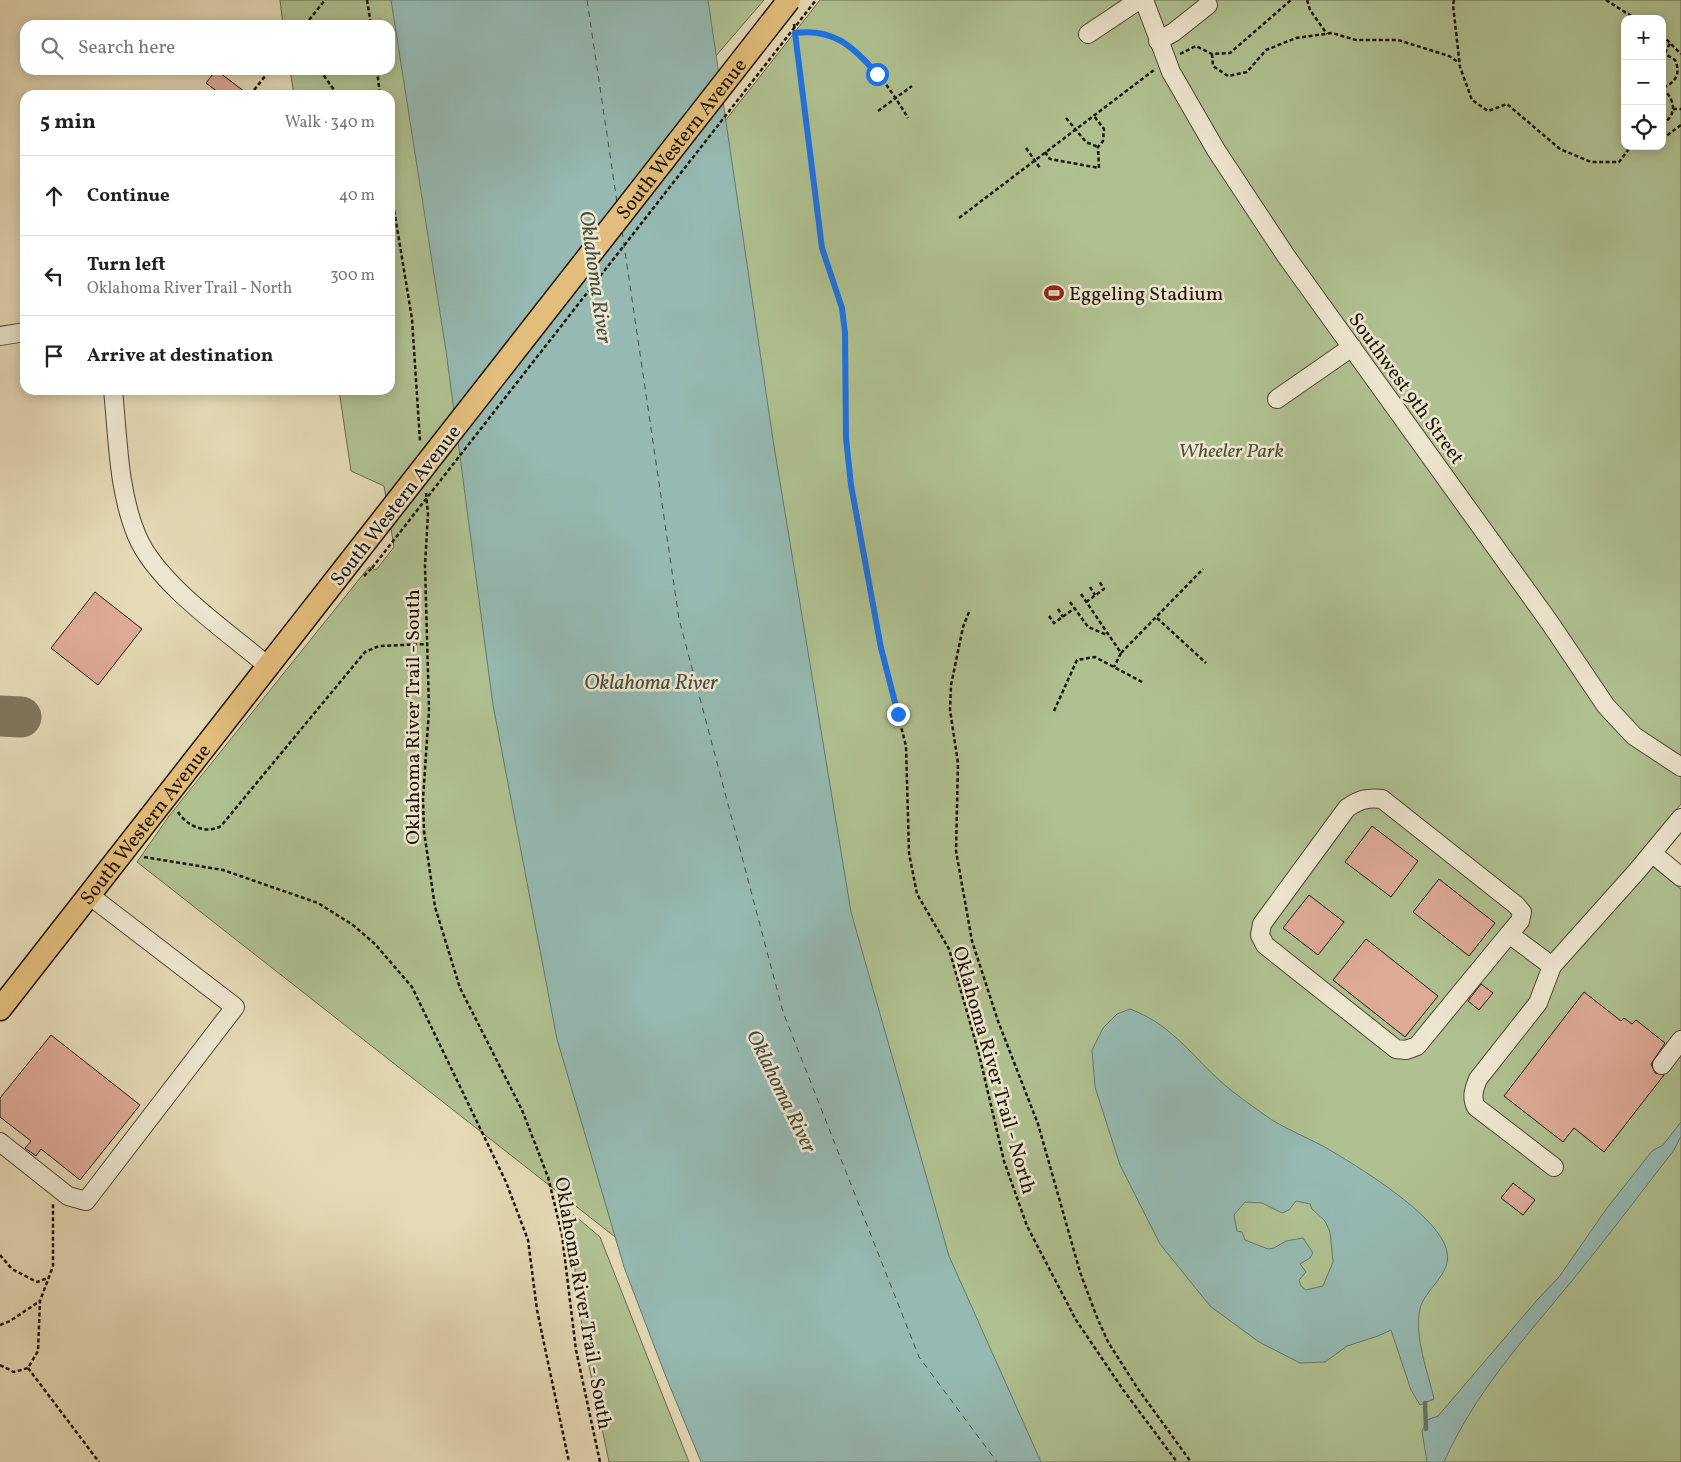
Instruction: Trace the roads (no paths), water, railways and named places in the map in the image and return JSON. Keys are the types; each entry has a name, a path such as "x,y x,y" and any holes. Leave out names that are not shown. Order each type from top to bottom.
{"main road":[{"name":"South Western Avenue","path":"0,1009 366,541 791,8"}],"street":[{"path":"1088,34 1139,0"},
{"name":"Southwest 9th Street","path":"1144,0 1166,61 1216,150 1286,256 1550,623 1606,706 1634,736 1681,767"},
{"path":"1158,41 1174,32 1208,5"},
{"path":"0,336 20,333"},
{"path":"1277,399 1352,347"},
{"path":"114,395 126,499 138,536 147,554 173,586 268,666"},
{"path":"1370,797 1382,799 1516,905 1522,912 1520,921 1509,934 1417,1046 1406,1050 1396,1049 1265,945 1260,935 1262,924 1347,808 1358,800 1370,797"},
{"path":"1554,1167 1476,1107 1472,1100 1478,1079 1538,1003 1558,960 1681,818"},
{"path":"1652,853 1681,877"},
{"path":"0,1142 68,1196 86,1201 235,1007 90,895"},
{"path":"1509,934 1558,960"},
{"path":"1662,1065 1681,1040"}],"water":[{"name":"Oklahoma River","path":"391,0 708,0 773,440 851,912 949,1256 1041,1462 701,1462 624,1267 557,1039 493,705 446,351"},
{"path":"1130,1009 1160,1025 1232,1091 1272,1120 1355,1165 1394,1192 1429,1223 1441,1238 1447,1252 1445,1268 1423,1302 1419,1320 1420,1343 1434,1399 1420,1405 1411,1390 1391,1330 1347,1346 1325,1362 1300,1363 1259,1342 1210,1306 1160,1244 1120,1165 1095,1087 1092,1050 1103,1028 1117,1014","holes":["1296,1201 1310,1204 1312,1209 1325,1221 1330,1232 1333,1262 1323,1286 1306,1290 1301,1286 1299,1280 1306,1272 1300,1264 1310,1258 1313,1253 1303,1238 1286,1241 1274,1248 1268,1249 1245,1240 1242,1232 1237,1231 1234,1215 1245,1202 1262,1203 1282,1213 1289,1210"]},
{"path":"1681,1122 1681,1136 1674,1150 1501,1368 1470,1413 1444,1462 1427,1462 1422,1431 1427,1420 1438,1416 1559,1277 1607,1208 1652,1151 1663,1145"}],"waterway":[{"path":"1425,1403 1426,1429"}],"place":[{"name":"Eggeling Stadium","path":"1054,293"}],"park label":[{"name":"Wheeler Park","path":"1231,450"}]}
